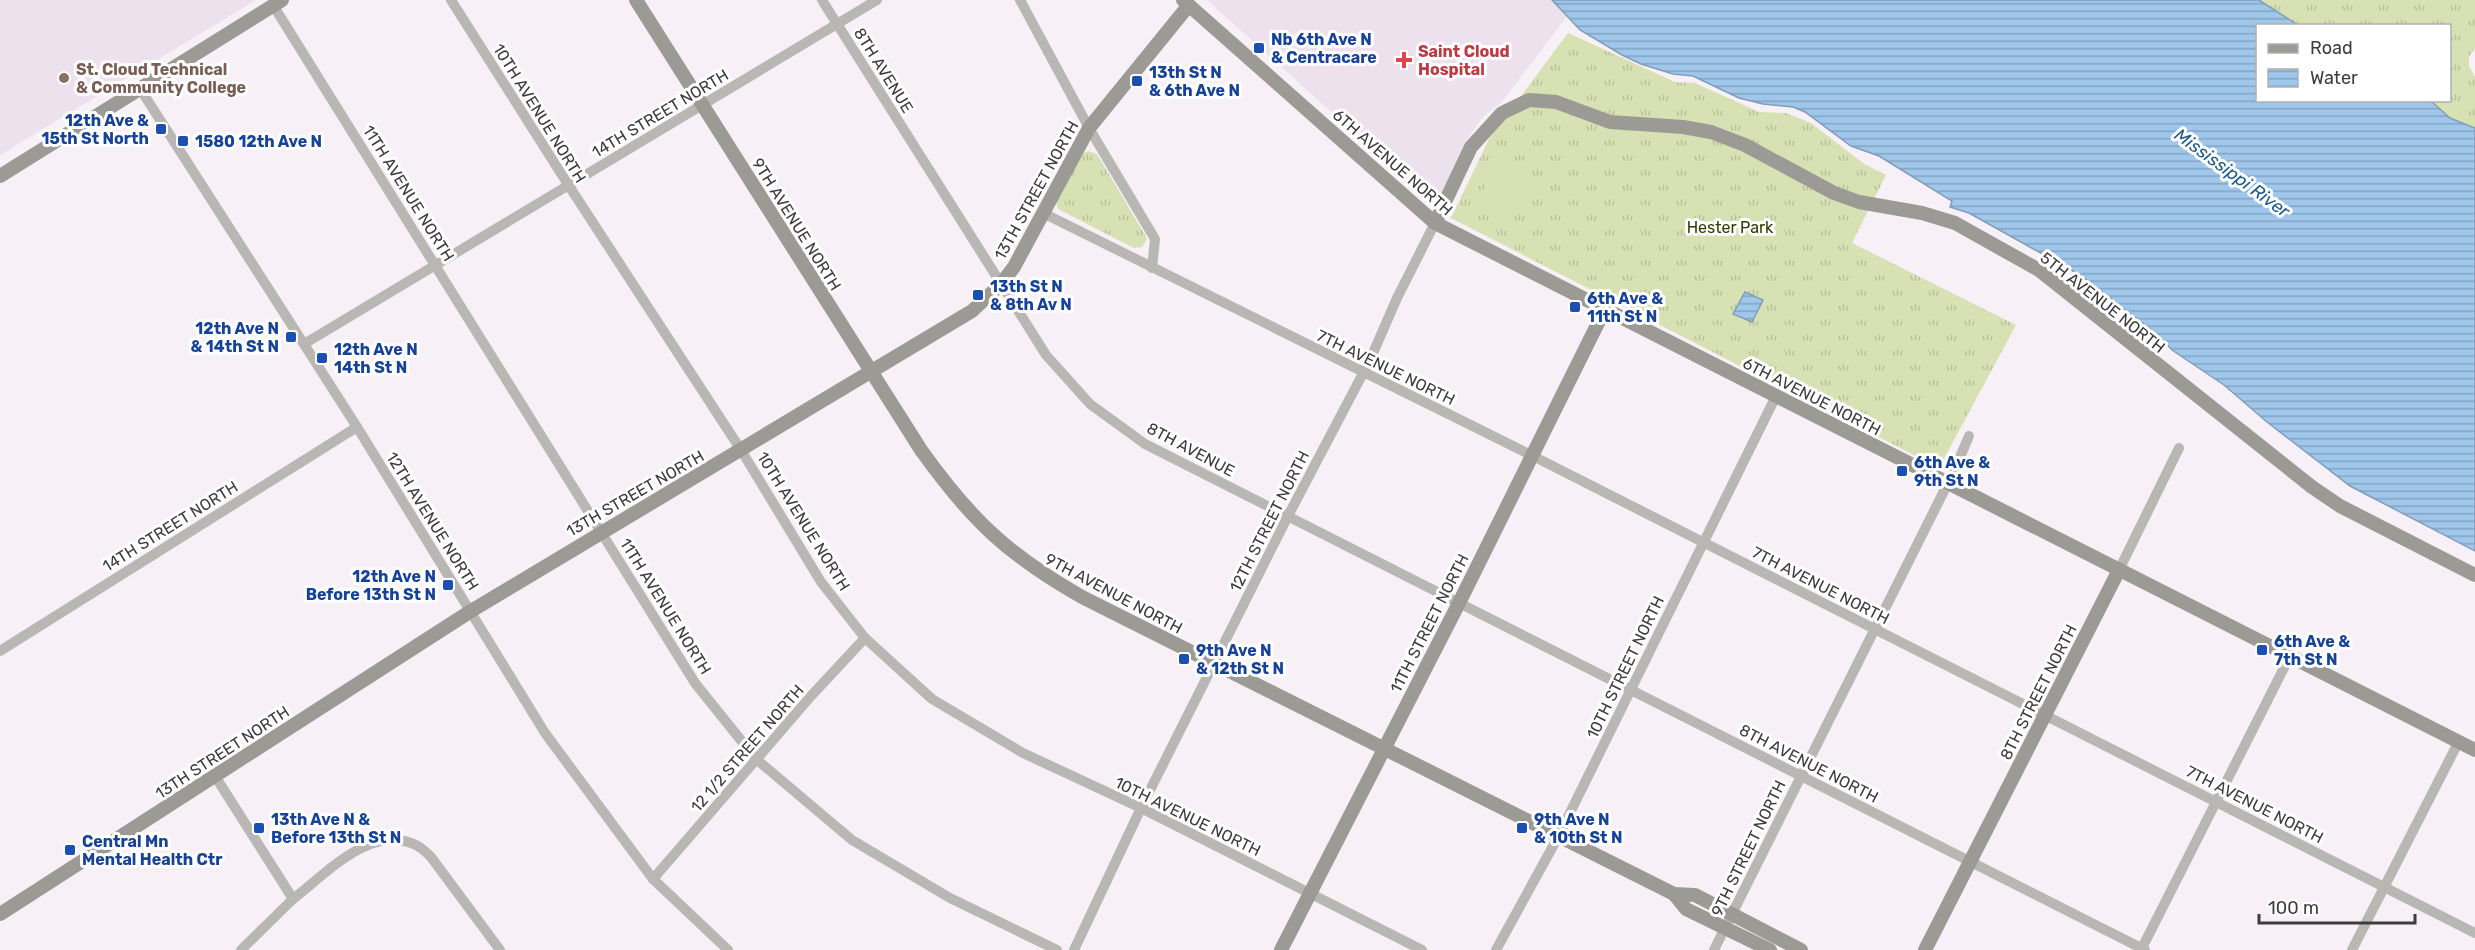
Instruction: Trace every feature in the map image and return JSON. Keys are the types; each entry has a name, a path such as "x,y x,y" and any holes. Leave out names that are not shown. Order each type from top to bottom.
{"street":[{"name":"10TH AVENUE NORTH","path":"451,0 568,186 741,450 821,582 865,638 932,699 1023,753 1141,808 1422,950"},
{"name":"9TH AVENUE NORTH","path":"636,0 941,478 960,503 1005,548 1041,574 1082,597 1213,664 1674,894 1695,895 1801,950"},
{"name":"8TH AVENUE","path":"822,0 1046,355 1090,404 1145,444 1459,603"},
{"name":"14TH STREET NORTH","path":"304,344 877,0"},
{"path":"1020,0 1089,128 1155,239 1152,268"},
{"name":"13TH STREET NORTH","path":"0,914 471,611 972,311 1001,284 1028,243 1089,128 1186,2"},
{"name":"6TH AVENUE NORTH","path":"1186,2 1435,223 2475,750"},
{"path":"0,176 139,87 278,3"},
{"name":"11TH AVENUE NORTH","path":"278,3 695,683 756,759 852,840 950,898 1057,950"},
{"name":"12TH AVENUE NORTH","path":"139,87 357,427 545,733 653,879 728,950"},
{"name":"5TH AVENUE NORTH","path":"1502,113 1529,100 1556,102 1610,122 1683,127 1711,132 1745,145 1834,193 1859,202 1922,213 1954,223 2040,270 2312,488 2340,506 2475,575"},
{"name":"12TH STREET NORTH","path":"1074,950 1141,808 1213,664 1364,373 1472,147 1502,113"},
{"name":"7TH AVENUE NORTH","path":"1043,213 1531,455 2475,933"},
{"name":"11TH STREET NORTH","path":"1281,950 1459,603 1605,309"},
{"name":"10TH STREET NORTH","path":"1496,950 1558,837 1776,396"},
{"name":"14TH STREET NORTH","path":"0,651 357,427"},
{"name":"9TH STREET NORTH","path":"1714,950 1948,483 1969,436"},
{"name":"8TH STREET NORTH","path":"1925,950 2179,448"},
{"name":"8TH AVENUE NORTH","path":"1459,603 2142,949"},
{"name":"12 1/2 STREET NORTH","path":"653,879 811,696 865,638"},
{"path":"2142,949 2290,656"},
{"path":"2352,950 2458,741"},
{"path":"215,776 293,899"},
{"path":"241,950 293,899 355,850 376,842 398,840 417,845 431,857 498,949"},
{"name":"9TH AVENUE NORTH","path":"1674,894 1686,909 1770,950"}],"shaded area":[{"name":"St. Cloud Technical & Community College","path":"0,0 256,0 0,155"},
{"name":"Saint Cloud Hospital","path":"1207,0 1552,0 1567,16 1501,103 1484,116 1471,133 1441,194 1435,199 1428,199"}],"green space":[{"path":"2259,0 2475,0 2475,48 2469,57 2469,66 2475,77 2475,128 2450,118 2432,102 2451,102 2451,24 2296,24"},
{"name":"Hester Park","path":"1568,33 1675,82 1695,83 1759,112 1786,113 1811,123 1864,164 1886,175 1852,243 2016,325 1939,468 1451,218 1489,139"},
{"path":"1088,151 1097,154 1145,235 1147,239 1142,247 1134,248 1058,209 1056,202 1083,153"},
{"path":"1498,163 1530,180 1522,195 1490,178"},
{"path":"1486,184 1518,199 1511,214 1479,199"}],"water":[{"name":"Mississippi River","path":"1552,0 2259,0 2296,24 2256,24 2256,102 2432,102 2450,118 2475,128 2475,551 2350,486 2267,422 2224,385 2172,350 2158,335 2080,275 1969,213 1950,207 1952,201 1879,156 1851,146 1805,112 1793,107 1763,104 1739,98 1693,76 1673,74 1641,64 1580,30"},
{"path":"1745,292 1763,300 1752,322 1733,314"}],"place":[{"name":"Nb 6th Ave N & Centracare","path":"1259,48"},
{"name":"Saint Cloud Hospital","path":"1404,60"},
{"name":"St. Cloud Technical & Community College","path":"64,78"},
{"name":"13th St N & 6th Ave N","path":"1137,81"},
{"name":"12th Ave & 15th St North","path":"161,129"},
{"name":"1580 12th Ave N","path":"183,141"},
{"name":"13th St N & 8th Av N","path":"978,295"},
{"name":"6th Ave & 11th St N","path":"1575,307"},
{"name":"12th Ave N & 14th St N","path":"291,337"},
{"name":"12th Ave N 14th St N","path":"322,358"},
{"name":"6th Ave & 9th St N","path":"1902,471"},
{"name":"12th Ave N Before 13th St N","path":"448,585"},
{"name":"6th Ave & 7th St N","path":"2262,650"},
{"name":"9th Ave N & 12th St N","path":"1184,659"},
{"name":"13th Ave N & Before 13th St N","path":"259,828"},
{"name":"9th Ave N & 10th St N","path":"1522,828"},
{"name":"Central Mn Mental Health Ctr","path":"70,850"}]}
